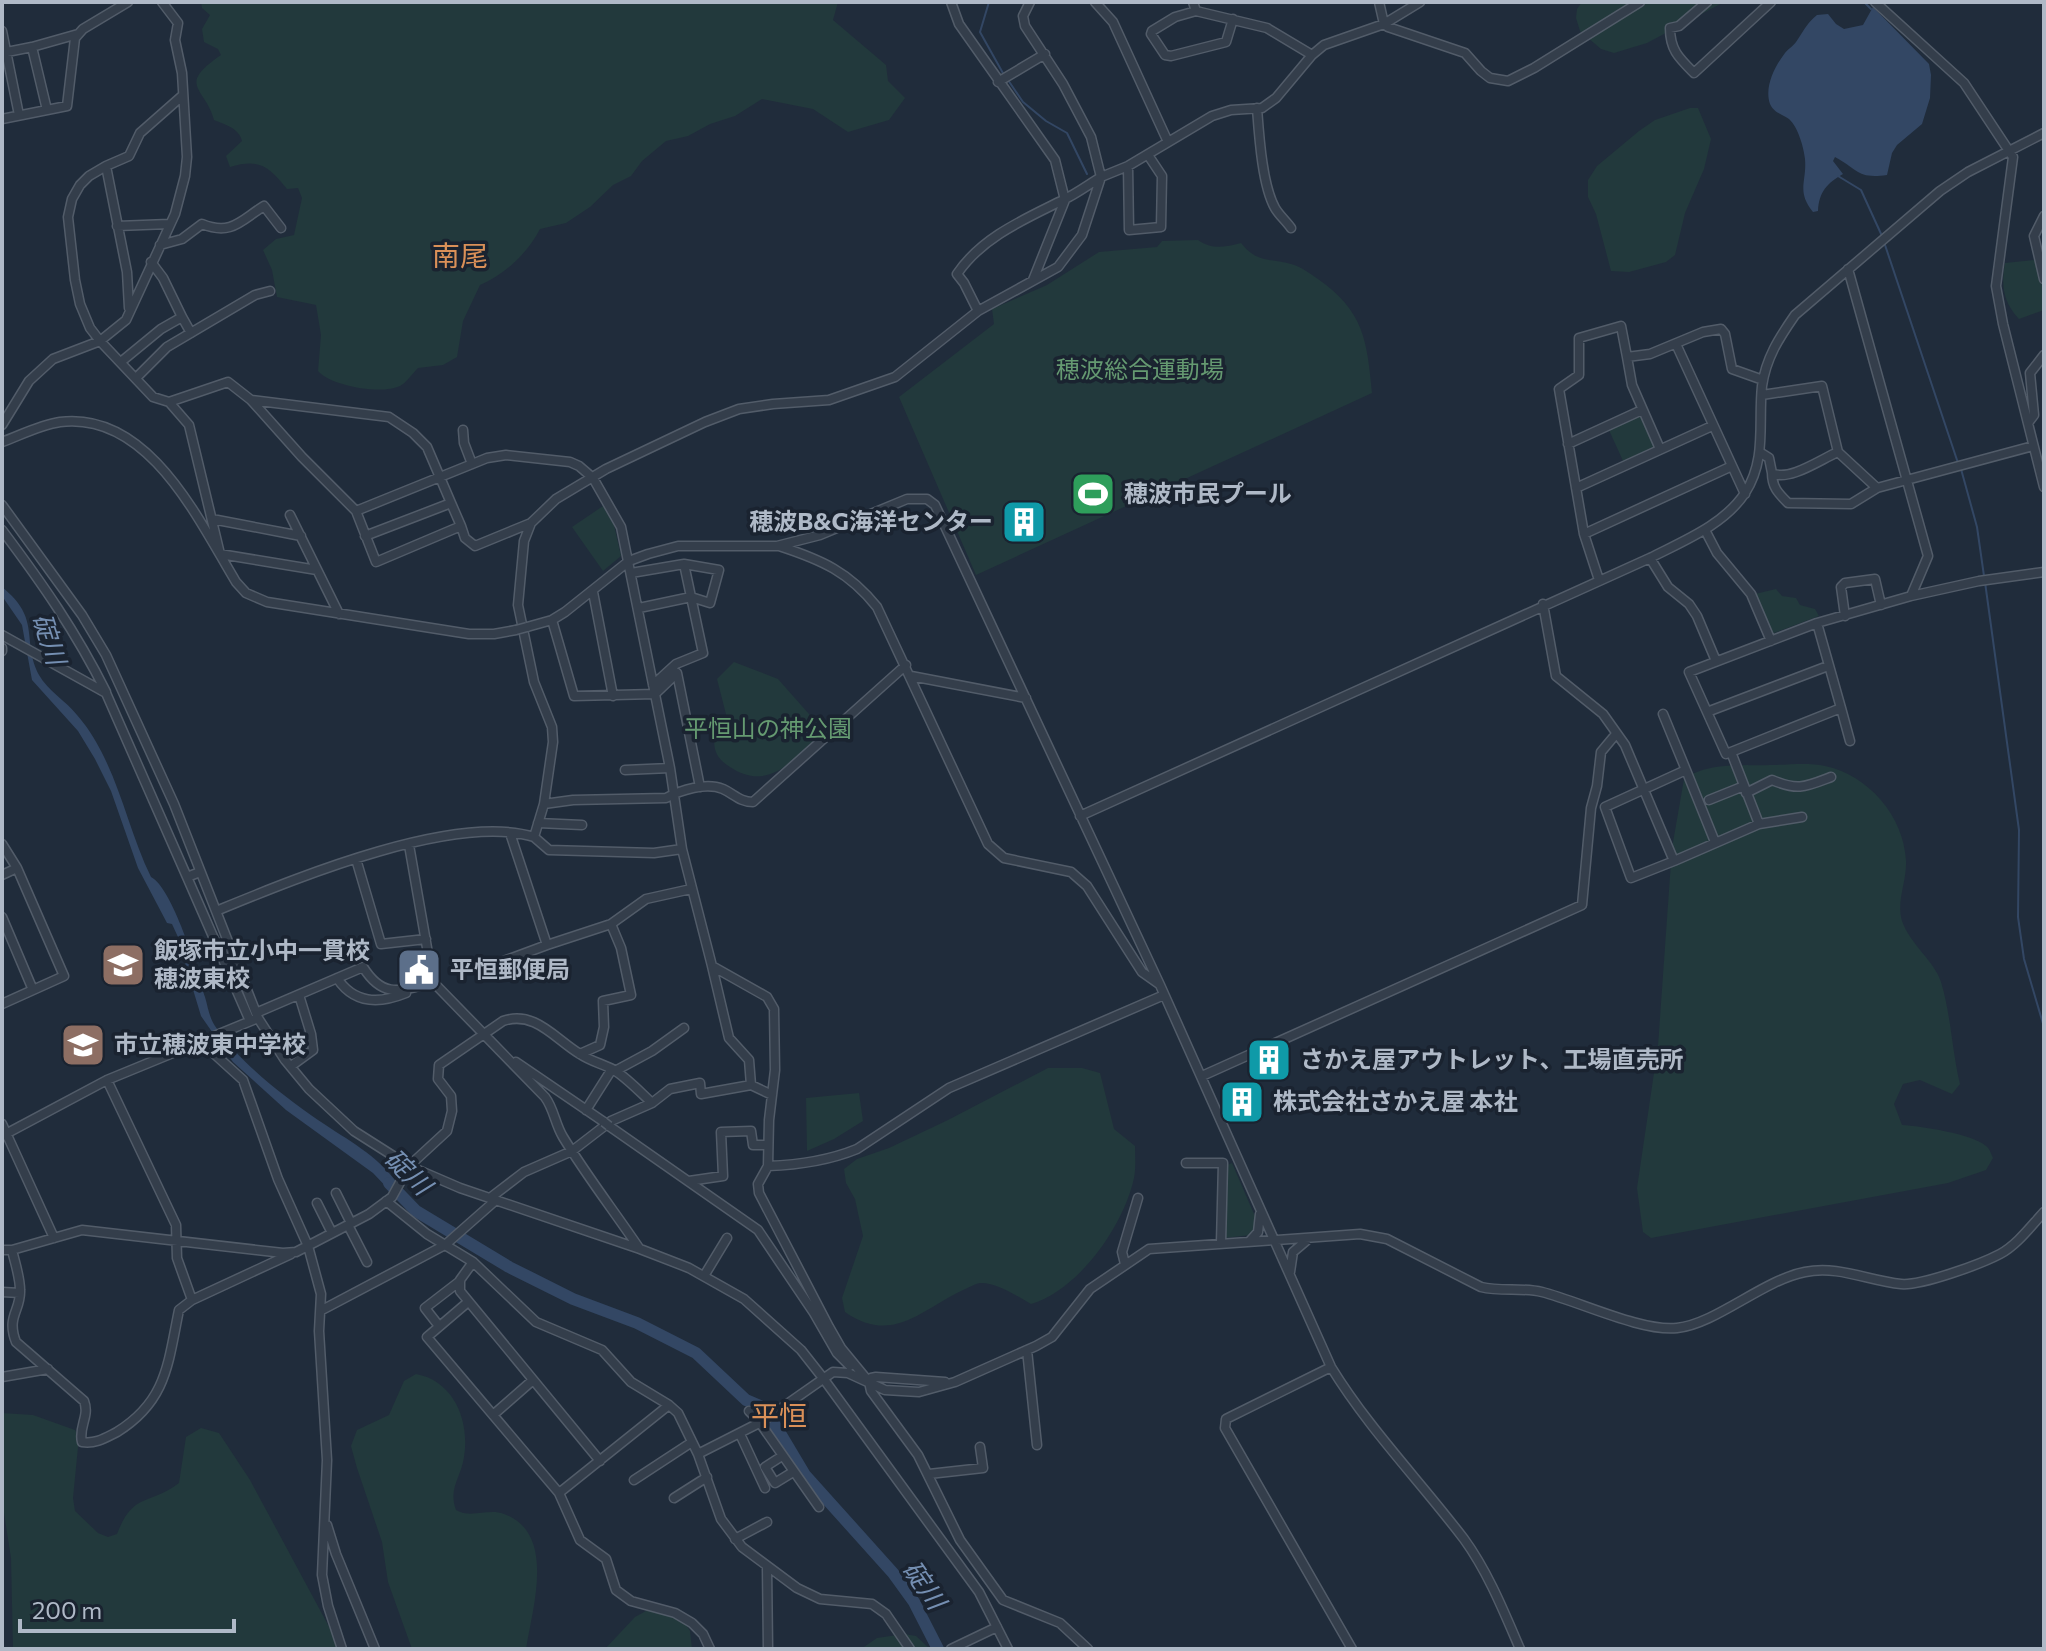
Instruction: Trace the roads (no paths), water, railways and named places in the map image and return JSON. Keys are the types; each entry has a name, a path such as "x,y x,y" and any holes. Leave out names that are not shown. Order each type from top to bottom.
{"street":[{"path":"4,52 78,34 128,2"},
{"path":"2,425 29,381 53,359 100,341 126,320 175,214 187,157 182,73 175,40 178,23 162,2"},
{"path":"951,2 959,24 1004,79 1055,160 1065,200 1033,280"},
{"path":"251,400 389,417 427,447 465,538 475,546 531,523 556,499 671,436 739,409 829,400 895,377 978,311 1058,267 1082,235 1101,177 1091,137 1045,54 1025,26 1023,16 1030,2"},
{"path":"1095,2 1113,22 1168,142"},
{"path":"1379,2 1384,24"},
{"path":"978,311 957,274 969,256 1015,224 1065,200 1101,177 1128,166 1212,116 1231,110 1262,108 1276,98 1324,45 1384,24 1420,2"},
{"path":"1384,24 1465,53 1490,78 1508,81 1640,2"},
{"path":"1707,2 1679,26 1670,28 1673,51 1694,73 1771,2"},
{"path":"1875,2 1964,83 2014,161 1996,286 2044,487"},
{"path":"1233,19 1226,42 1171,56 1165,55 1151,34 1194,7 1267,28 1312,55"},
{"path":"2,31 19,115"},
{"path":"2,119 64,107 70,102 73,45 78,34"},
{"path":"32,47 47,110"},
{"path":"1004,79 1045,54"},
{"path":"182,96 140,133 129,156 106,166 80,185 72,199 68,217 80,304 90,328 153,397 169,402 185,418 191,429 220,554"},
{"path":"1257,108 1261,151 1271,197 1275,208 1291,228"},
{"path":"1080,816 1650,558 1705,530 1745,494 1761,453 1763,380 1772,349 1795,315 1940,191 1968,172 2044,133"},
{"path":"1128,166 1129,230 1161,227 1162,176 1148,155"},
{"path":"106,166 127,272 130,309"},
{"path":"160,245 182,239 202,224 216,230 232,227 264,206 281,228"},
{"path":"2044,216 2034,236 2044,279"},
{"path":"117,226 169,224"},
{"path":"151,262 163,278 191,333"},
{"path":"1848,269 1928,556 1911,596"},
{"path":"137,377 167,347 255,295 270,291"},
{"path":"122,361 161,329 182,317"},
{"path":"1599,580 1584,534 1559,389 1579,375 1579,338 1621,326 1632,385 1660,449"},
{"path":"1627,357 1650,354 1703,332 1721,329 1725,334 1732,369 1763,380"},
{"path":"1676,344 1745,494"},
{"path":"2028,423 2034,415 2030,373 2044,355"},
{"path":"169,402 228,382 251,400 356,511 376,562 461,526"},
{"path":"1762,395 1822,386 1838,452 1877,488"},
{"path":"1568,444 1642,410"},
{"path":"2,442 61,422 87,423 115,432 140,448 177,485 236,582 246,593 267,602 469,634 494,634 552,620 593,592 629,561 678,546 777,546 820,535 907,499 927,499 935,505 1202,1076 1331,1367 1352,1402 1464,1540 1483,1568 1520,1649"},
{"path":"1576,488 1712,426"},
{"path":"463,430 472,464"},
{"path":"1761,453 1769,458 1777,493 1788,503 1851,504 1877,488 2033,446"},
{"path":"1772,473 1778,477 1800,472 1838,452"},
{"path":"356,511 472,464 506,455 579,466 593,478 621,527 691,889 729,1038 749,1060 751,1085"},
{"path":"1584,534 1732,466"},
{"path":"365,536 451,503"},
{"path":"3,510 82,615 106,655 174,804 255,1017"},
{"path":"290,515 339,614"},
{"path":"212,519 301,536"},
{"path":"531,523 524,541 518,605 534,682 552,727 553,756 534,837"},
{"path":"2,530 58,605 83,646 187,877 255,1017 309,1089 354,1131 409,1166 493,1199 640,1249 704,1276 744,1299 801,1350 823,1378 971,1581 1008,1649"},
{"path":"1705,530 1717,553 1751,594 1771,641"},
{"path":"777,546 808,555 843,572 861,587 877,607 994,852 1004,858 1071,872 1087,886 1142,972 1160,985"},
{"path":"220,554 317,570"},
{"path":"1650,558 1668,587 1689,604 1697,616 1716,661"},
{"path":"631,573 684,564 719,570 710,603 691,597 639,608"},
{"path":"654,689 676,664 703,653 684,564"},
{"path":"1841,708 1726,754 1689,672 1817,623 1911,596 1979,581 2044,572"},
{"path":"1845,616 1841,587 1845,583 1875,579 1881,605"},
{"path":"593,592 613,696"},
{"path":"1543,604 1556,676 1603,714 1625,745 1674,861"},
{"path":"552,620 574,696 613,696 654,689 677,673 700,787"},
{"path":"1817,623 1850,741"},
{"path":"2,635 106,693"},
{"path":"544,804 573,800 666,798 712,786 746,802 753,802 906,665"},
{"path":"1707,712 1828,666"},
{"path":"911,676 1026,698"},
{"path":"1663,714 1715,842"},
{"path":"1202,1076 1582,905 1591,808 1601,752 1616,734"},
{"path":"1731,752 1759,824"},
{"path":"625,770 670,768"},
{"path":"1686,770 1605,807 1631,878 1759,824 1802,817"},
{"path":"1709,800 1772,780 1790,788 1804,788 1831,777"},
{"path":"538,823 582,825"},
{"path":"216,911 308,873 443,837 510,833 534,837 549,850 654,853 682,849"},
{"path":"510,833 547,945"},
{"path":"2,844 17,868 64,976 2,1004"},
{"path":"409,845 433,982 545,1097 572,1151 640,1249"},
{"path":"356,859 381,944 426,939"},
{"path":"2,875 17,868"},
{"path":"187,877 200,872"},
{"path":"493,965 611,924 646,899 691,889"},
{"path":"2,917 33,990"},
{"path":"580,1054 600,1045 604,1027 603,1001 631,995 621,948 611,924"},
{"path":"712,966 773,1003 776,1042 768,1166 758,1184 759,1193 841,1348 869,1382 871,1391 929,1474 960,1540 1003,1600 1060,1623 1088,1649"},
{"path":"4,1135 107,1080 227,1030 363,967 372,981 385,989 403,990 433,982"},
{"path":"337,978 350,993 363,1000 393,998 433,982"},
{"path":"291,1066 313,1050 299,995"},
{"path":"768,1166 842,1155 857,1149 949,1088 1164,995"},
{"path":"12,1250 20,1293 12,1313 16,1342 84,1401 87,1409 80,1434 82,1442 99,1441 145,1411 159,1389 179,1310 192,1300 308,1246 389,1199 409,1166 447,1131 451,1121 451,1096 438,1079 439,1065 486,1039 503,1021 520,1018 549,1030 580,1054 613,1070 652,1103"},
{"path":"586,1110 613,1070 652,1051 684,1028"},
{"path":"203,1039 243,1080 278,1179 308,1246 321,1294 319,1331 328,1533 375,1649"},
{"path":"486,1039 758,1230 837,1353 869,1382"},
{"path":"107,1080 176,1225 177,1258 192,1300"},
{"path":"322,1310 445,1245 524,1172 572,1151 611,1121 652,1103 670,1089 700,1083 701,1094 751,1085 772,1095"},
{"path":"2,1124 4,1135 54,1238"},
{"path":"688,1181 723,1176 721,1132 751,1131 753,1145 768,1145"},
{"path":"1186,1163 1223,1163 1221,1243"},
{"path":"336,1193 367,1262"},
{"path":"1125,1264 1122,1252 1138,1198"},
{"path":"389,1199 445,1245 473,1262 536,1322 602,1350 631,1382 678,1413 698,1454 721,1519 735,1539 767,1567 797,1588 820,1599 872,1604 886,1614 910,1649"},
{"path":"317,1203 332,1233"},
{"path":"1245,1242 1252,1240 1258,1232 1260,1210"},
{"path":"698,1454 776,1414 823,1378 841,1371 885,1390 919,1392 955,1382 1027,1350 1052,1337 1090,1289 1149,1249 1360,1234 1375,1236 1387,1239 1481,1287 1539,1291 1618,1317 1676,1328 1695,1323 1784,1278 1804,1272 1852,1273 1905,1285 1927,1281 2002,1253 2044,1212"},
{"path":"2,1250 12,1250 82,1230 296,1252"},
{"path":"1291,1280 1290,1264 1295,1248 1304,1241 1318,1237"},
{"path":"704,1276 727,1238"},
{"path":"439,1326 425,1308 460,1280 473,1262"},
{"path":"460,1280 460,1291 468,1302 600,1461"},
{"path":"2,1292 20,1293"},
{"path":"468,1302 427,1337 559,1493 580,1540 606,1559 616,1590 631,1601 675,1613 692,1623 703,1634 710,1649"},
{"path":"1027,1350 1037,1445"},
{"path":"1331,1367 1226,1419 1225,1428 1352,1649"},
{"path":"2,1377 48,1369"},
{"path":"869,1382 876,1377 955,1382"},
{"path":"493,1415 533,1380"},
{"path":"559,1493 669,1405"},
{"path":"749,1411 762,1422 819,1507"},
{"path":"740,1434 765,1488"},
{"path":"634,1480 692,1442"},
{"path":"929,1474 983,1468 980,1447"},
{"path":"782,1456 765,1467 777,1487 793,1472"},
{"path":"674,1498 707,1477"},
{"path":"326,1512 321,1549 322,1575 342,1649"},
{"path":"735,1539 767,1522"},
{"path":"767,1567 768,1649"},
{"path":"951,1649 997,1627"}],"water":[{"path":"1873,7 1929,64 1930,98 1922,124 1892,153 1887,175 1864,174 1835,157 1833,161 1843,174 1825,189 1818,211 1813,212 1805,198 1805,159 1800,138 1789,119 1770,104 1769,84 1781,58 1817,15 1828,14 1844,29 1863,25"},
{"path":"2,587 22,609 27,620 31,651 39,675 73,710 101,751 151,877 167,896 183,931 215,1026 262,1078 381,1164 398,1184 393,1194 373,1173 286,1110 233,1062 201,1016 183,948 138,868 111,791 78,731 32,680 22,625 2,596"}],"waterway":[{"path":"989,2 980,32 1004,75"},
{"path":"1864,2 1871,9"},
{"path":"1008,80 1023,102 1067,133 1087,174"},
{"path":"1838,176 1861,190 1882,236"},
{"path":"1884,242 1958,463"},
{"path":"1961,469 1977,527 1984,576"},
{"path":"1985,582 2019,830 2018,917 2024,959 2044,1027"},
{"name":"碇川","path":"389,1183 416,1211 509,1267 573,1299 637,1323 696,1353 746,1400 760,1406 805,1475 893,1573 914,1602 938,1649"}],"place":[{"name":"穂波市民プール","path":"1093,494"},
{"name":"穂波B&G海洋センター","path":"1024,522"},
{"name":"飯塚市立小中一貫校 穂波東校","path":"123,965"},
{"name":"平恒郵便局","path":"419,970"},
{"name":"市立穂波東中学校","path":"83,1045"},
{"name":"さかえ屋アウトレット、工場直売所","path":"1269,1060"},
{"name":"株式会社さかえ屋 本社","path":"1242,1102"}],"district":[{"name":"南尾","path":"460,256"},
{"name":"平恒","path":"779,1416"}],"park label":[{"name":"穂波総合運動場","path":"1140,370"},
{"name":"平恒山の神公園","path":"768,729"}]}
